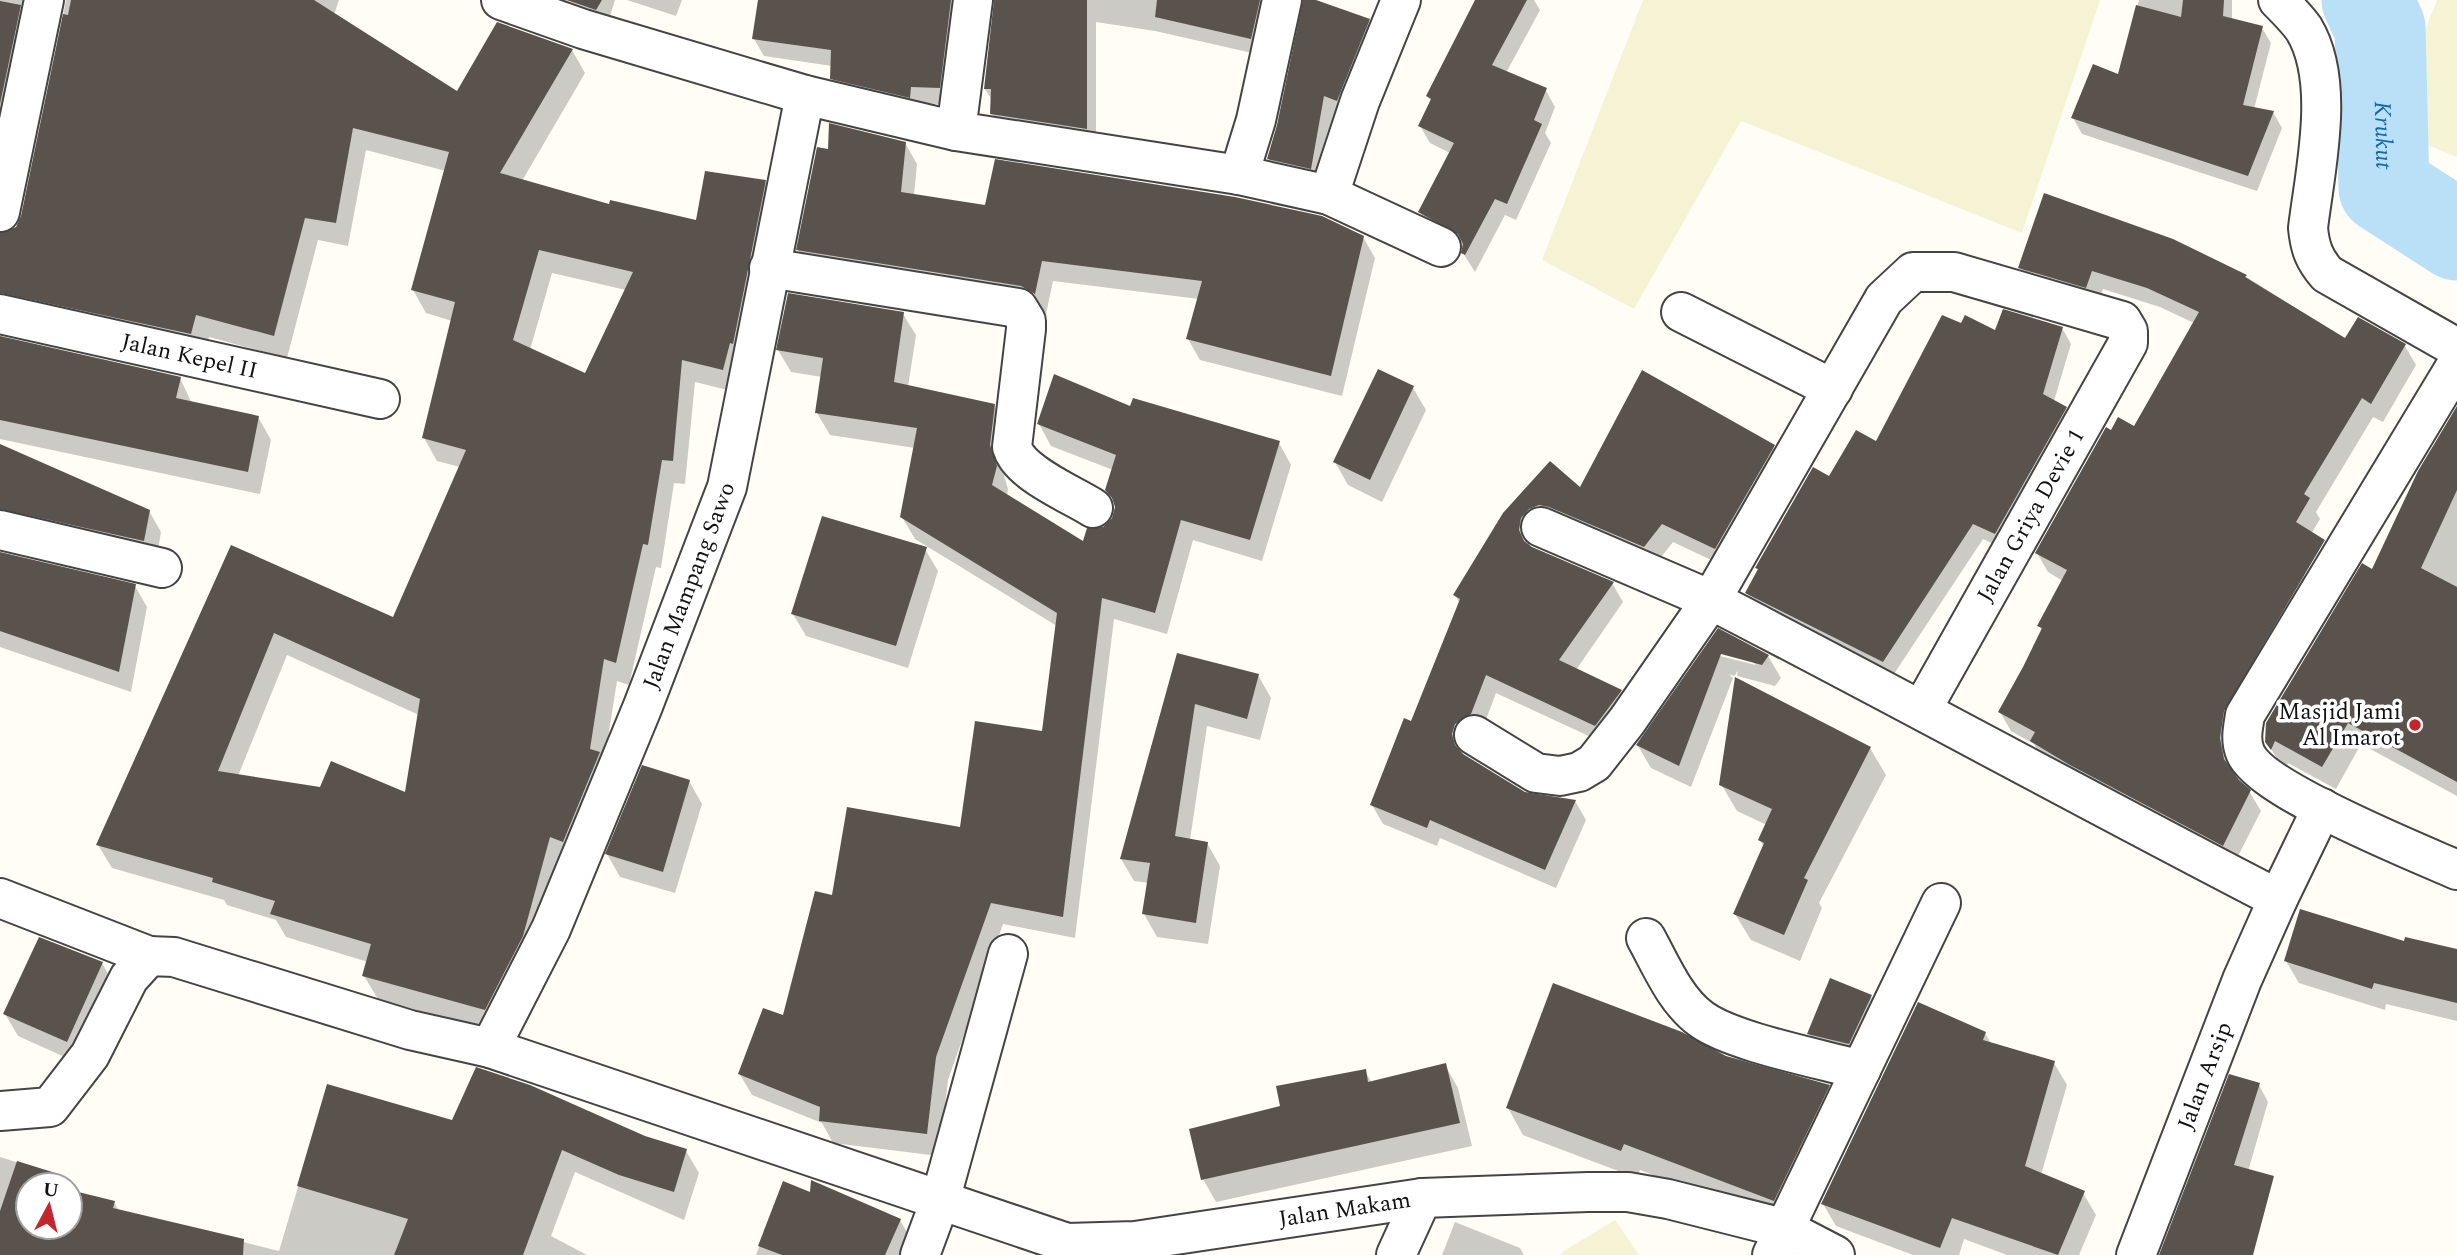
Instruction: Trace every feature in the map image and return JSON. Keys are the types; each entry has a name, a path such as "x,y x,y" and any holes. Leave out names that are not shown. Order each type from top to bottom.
{"street":[{"path":"0,212 44,0"},
{"path":"501,0 583,29 805,95 956,131 1239,175 1329,195 1441,247"},
{"path":"956,131 973,0"},
{"path":"1239,175 1256,120 1282,0"},
{"path":"1329,195 1360,101 1401,0"},
{"path":"2278,0 2304,29 2315,57 2321,85 2308,228 2310,247 2316,262 2327,274 2457,348"},
{"name":"Jalan Mampang Sawo","path":"490,1048 551,929 643,706 727,487 805,95"},
{"path":"769,268 1018,308 1026,321 1026,329 1012,447 1015,456 1030,470 1093,508"},
{"name":"Jalan Griya Devie 1","path":"1833,389 1884,299 1913,272 1954,272 2122,321 2128,331 2128,343 1922,709"},
{"path":"1474,735 1536,773 1560,776 1579,772 1594,763 1711,600 1833,389 1681,312"},
{"name":"Jalan Kepel II","path":"0,314 380,399"},
{"path":"2457,364 2245,715 2241,734 2246,754 2261,772 2322,808 2457,870"},
{"path":"1541,527 1711,600 2278,899"},
{"path":"0,530 162,568"},
{"name":"Jalan Arsip","path":"2136,1255 2242,980 2322,808"},
{"name":"Jalan Makam","path":"0,898 149,956 174,957 410,1030 490,1048 1067,1243 1135,1241 1422,1198 1628,1192 1778,1241"},
{"path":"1835,1255 1778,1241 1941,903"},
{"path":"1646,938 1679,995 1701,1019 1738,1035 1861,1070"},
{"path":"920,1255 940,1201 1008,954"},
{"path":"0,1111 50,1107 90,1055 130,978 149,956"},
{"path":"1396,1255 1422,1198"}],"shaded area":[{"path":"1643,0 2100,0 2022,233 1741,121 1634,309 1542,260"},
{"path":"2437,0 2457,0 2457,157 2387,129"},
{"path":"1615,1220 1639,1255 1561,1255 1562,1252"}],"building":[{"path":"71,0 314,0 457,91 497,22 573,49 500,173 609,204 610,200 696,220 705,171 766,180 733,344 730,343 723,370 682,360 673,461 662,460 648,545 643,544 616,663 604,659 590,749 600,752 563,842 550,837 523,936 485,1010 362,976 371,944 270,914 275,901 212,882 213,878 96,845 231,545 393,617 466,450 422,438 455,302 411,290 449,152 353,128 336,223 305,218 274,336 196,315 191,334 0,293 0,233 16,227 21,216 63,14 68,15","holes":["539,250 633,272 585,373 513,340","274,633 420,699 405,792 331,761 320,787 218,771"]},
{"path":"567,0 602,0 596,10"},
{"path":"758,0 951,0 940,88 911,87 910,98 830,79 831,50 752,39"},
{"path":"994,0 1087,0 1087,129 990,114 991,89 984,89"},
{"path":"1157,0 1260,0 1251,39 1155,17"},
{"path":"1303,0 1316,0 1370,19 1337,101 1324,96 1311,169 1267,159 1277,125"},
{"path":"1475,0 1527,0 1492,65 1547,88 1534,120 1542,124 1507,204 1495,199 1465,255 1461,253 1463,244 1458,234 1418,212 1454,143 1418,126 1431,99 1426,96"},
{"path":"2183,0 2224,0 2223,16 2263,26 2243,105 2274,111 2248,176 2071,118 2093,64 2118,74 2136,5 2181,17"},
{"path":"0,1 21,5 0,104"},
{"path":"829,123 906,142 901,192 985,205 995,159 1235,197 1322,216 1364,236 1331,376 1186,339 1202,281 1042,261 1035,294 1021,286 796,250 817,147 828,149"},
{"path":"2044,193 2173,239 2247,275 2245,277 2345,338 2358,317 2406,344 2371,404 2362,398 2304,494 2310,498 2296,522 2325,540 2224,711 2220,738 2224,759 2239,780 2251,790 2223,846 2068,764 2030,741 2035,732 1998,712 2042,628 2037,626 2067,570 2035,553 2106,427 2111,430 2118,417 2134,426 2199,312 2147,288 2092,271 2086,288 2018,268"},
{"path":"788,293 904,312 894,382 995,404 990,445 997,466 992,485 1083,541 1087,528 1103,527 1112,518 1115,507 1105,490 1116,455 1037,424 1054,374 1130,406 1133,398 1280,441 1250,540 1181,520 1155,613 1102,598 1063,917 991,903 936,1057 927,1134 819,1121 820,1107 738,1074 763,1008 783,1015 815,891 832,895 847,807 960,827 975,721 1042,731 1057,613 900,517 917,428 815,413 823,358 776,350"},
{"path":"2003,309 2063,327 2043,394 2067,407 1995,534 1973,524 1883,662 1745,593 1758,569 1755,568 1813,467 1829,476 1856,430 1876,441 1942,315 1961,323 1965,315 1995,330"},
{"path":"0,336 181,377 176,398 259,416 248,472 0,420"},
{"path":"1378,369 1414,386 1370,480 1333,462"},
{"path":"1642,370 1775,445 1715,549 1662,524 1644,547 1549,507 1539,505 1529,509 1521,518 1519,530 1524,541 1532,547 1614,582 1559,660 1622,690 1595,726 1486,675 1471,714 1455,724 1452,734 1455,745 1463,754 1525,792 1576,800 1545,870 1430,820 1427,828 1370,805 1404,718 1411,721 1460,599 1453,595 1503,513 1550,461 1580,487"},
{"path":"2457,406 2457,490 2421,568 2457,587 2457,782 2348,723 2322,767 2275,741 2271,750 2265,742 2266,723 2362,563 2372,569 2418,471"},
{"path":"0,444 150,510 144,541 0,509"},
{"path":"822,516 927,547 896,646 791,614"},
{"path":"0,552 136,584 119,672 0,631"},
{"path":"1718,628 1769,655 1762,665 1721,654 1679,766 1636,745"},
{"path":"1177,653 1259,674 1247,719 1195,704 1175,836 1208,842 1196,923 1142,914 1150,863 1120,859"},
{"path":"1735,677 1871,747 1804,878 1808,880 1784,935 1733,914 1764,843 1758,840 1772,809 1719,785"},
{"path":"642,765 690,780 663,872 605,854"},
{"path":"2300,909 2404,941 2405,937 2457,949 2457,1003 2374,983 2372,989 2284,961"},
{"path":"39,937 103,962 67,1042 3,1014"},
{"path":"1830,978 1872,995 1849,1044 1807,1034"},
{"path":"1553,983 1682,1032 1726,1056 1830,1085 1774,1201 1624,1144 1621,1151 1506,1108"},
{"path":"1918,1002 1986,1032 1983,1040 2055,1061 2025,1166 2085,1191 2058,1255 1952,1218 1940,1248 1821,1204"},
{"path":"1446,1063 1460,1123 1201,1180 1189,1129 1280,1106 1276,1086 1366,1069 1368,1082"},
{"path":"476,1067 530,1085 645,1136 687,1149 674,1192 619,1175 562,1150 523,1255 394,1255 408,1219 297,1186 327,1084 452,1120"},
{"path":"2229,1074 2260,1083 2234,1165 2274,1176 2253,1255 2159,1255"},
{"path":"17,1161 49,1171 14,1171 14,1241 84,1241 84,1193 115,1201 113,1208 244,1239 243,1255 0,1255 0,1211"},
{"path":"811,1180 901,1219 885,1255 782,1255 758,1246 783,1181 810,1192"}],"waterway":[{"name":"Krukut","path":"2367,0 2380,28 2384,188 2457,235"}],"place":[{"name":"Masjid Jami Al Imarot","path":"2415,725"}]}
